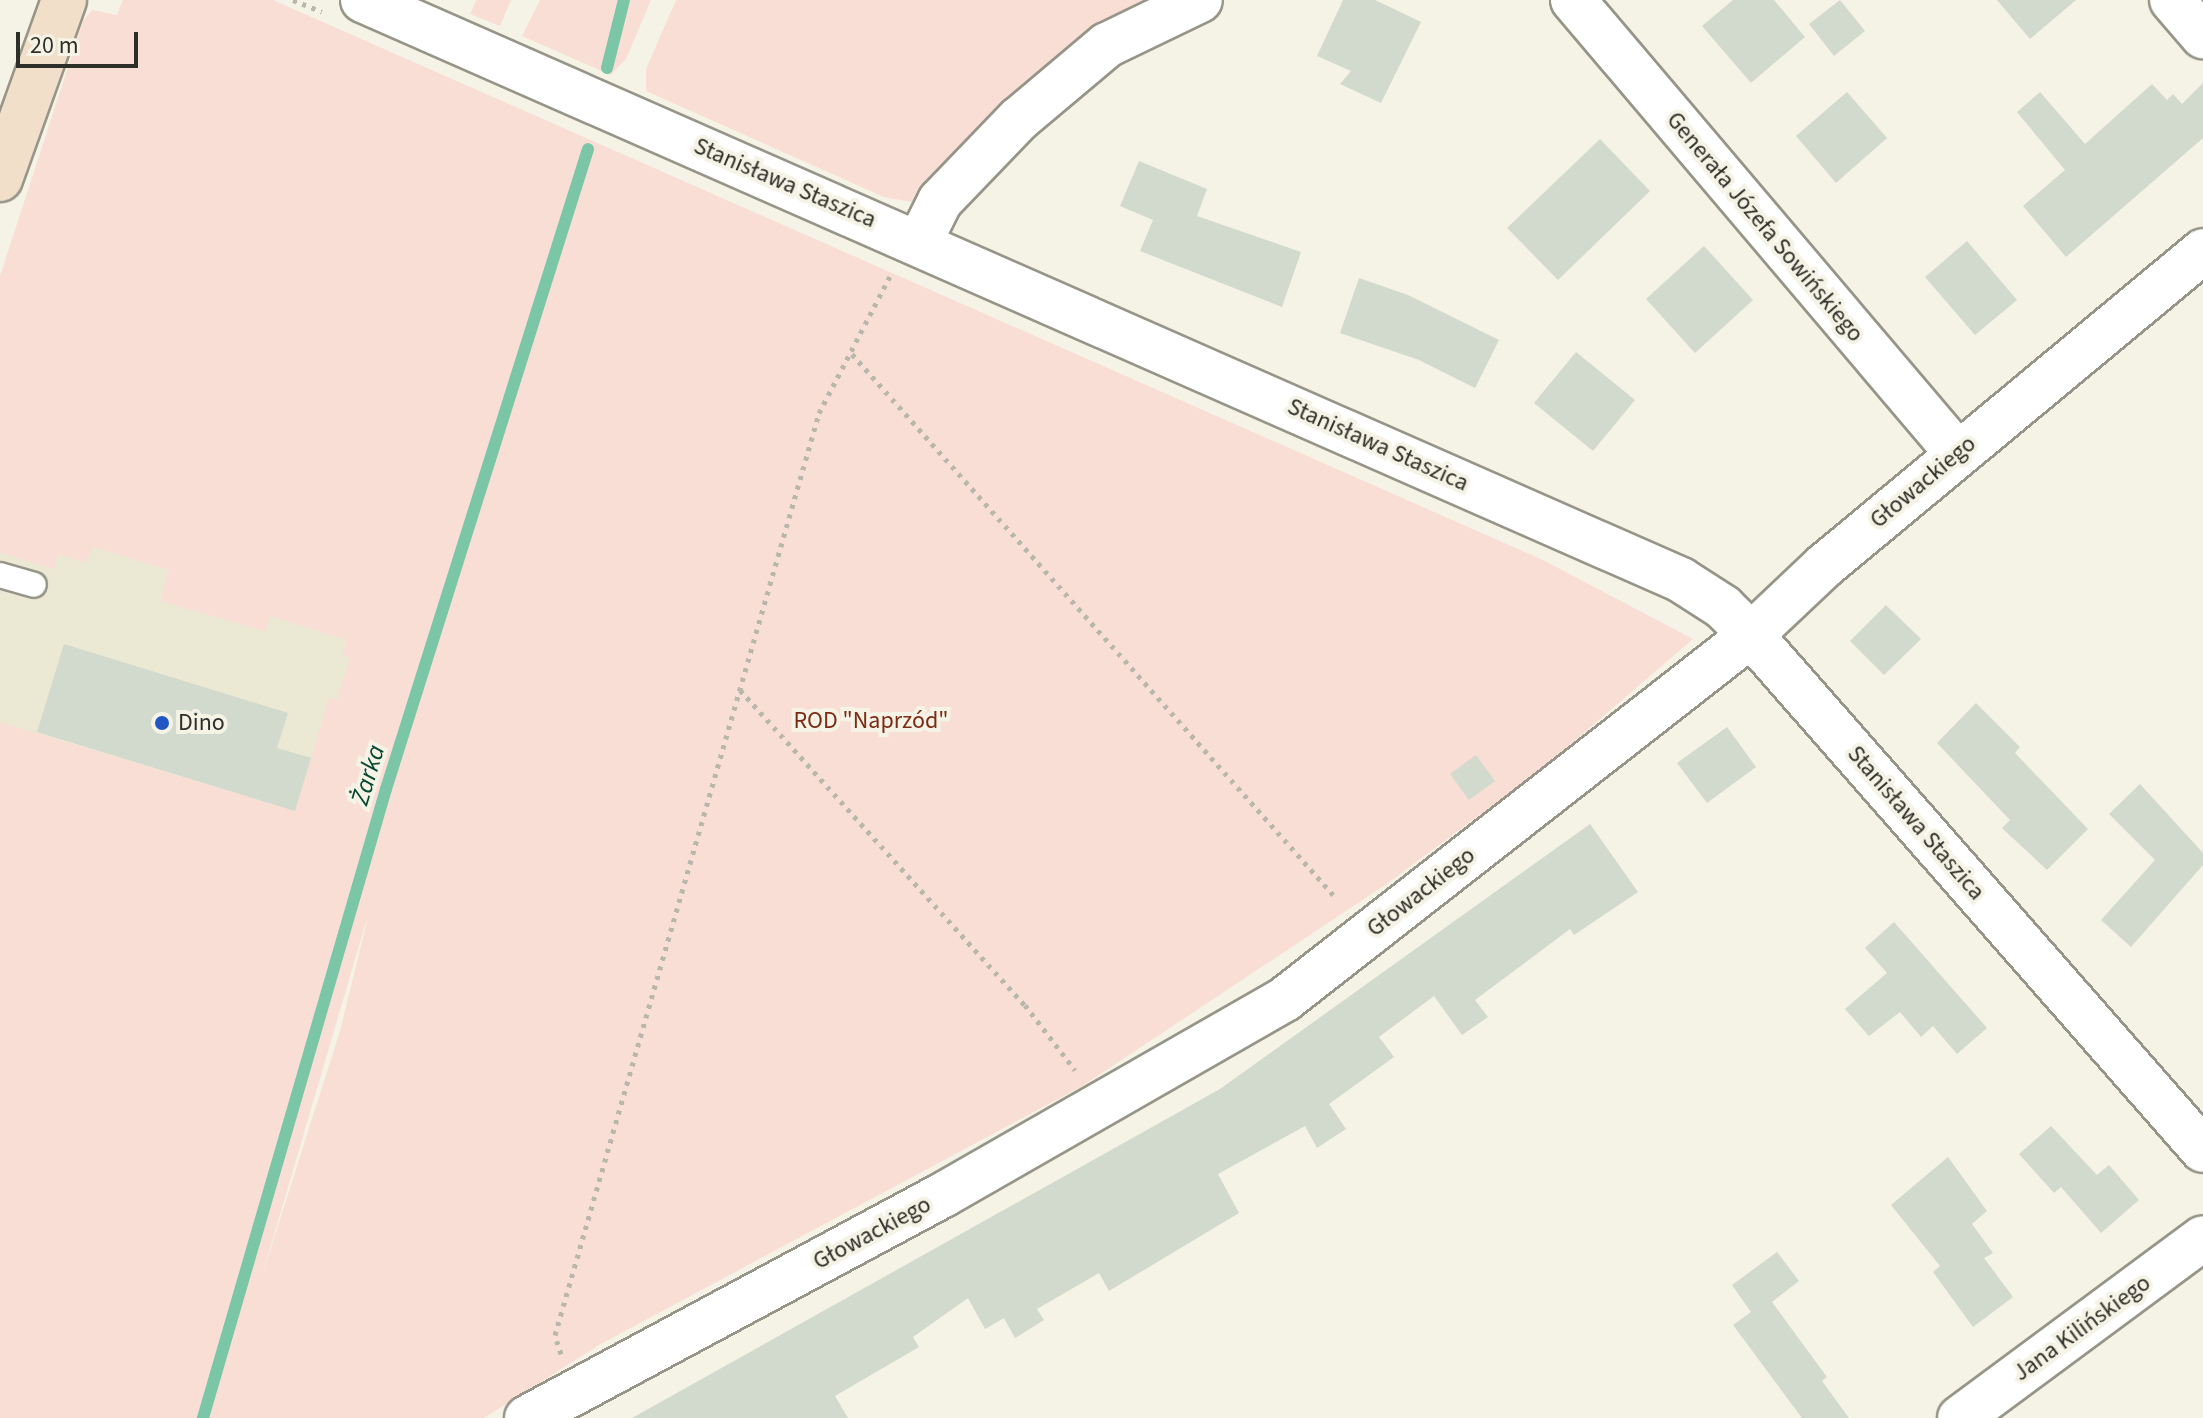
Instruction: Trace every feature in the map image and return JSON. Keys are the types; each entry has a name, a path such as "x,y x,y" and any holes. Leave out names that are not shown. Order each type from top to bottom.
{"street":[{"path":"0,179 64,0"},
{"name":"Stanisława Staszica","path":"363,0 908,252 1681,580 1723,607 1751,635 2203,1150"},
{"path":"908,252 940,201 1019,119 1107,45 1200,0"},
{"name":"Generała Józefa Sowińskiego","path":"1573,0 1957,453"},
{"path":"2172,0 2203,36"},
{"name":"Głowackiego","path":"553,1409 943,1195 1285,999 1751,635 1957,453 2203,251"},
{"name":"Jana Kilińskiego","path":"1960,1418 2203,1238"}],"lane":[{"path":"0,575 34,585"}],"path":[{"path":"553,1409 555,1335 819,413 908,252"},
{"path":"852,354 1336,898"},
{"path":"740,689 1025,1005 1079,1077"}],"shaded area":[{"path":"0,509 403,636 338,855 0,750"}],"green space":[{"name":"ROD \"Naprzód\"","path":"123,0 273,0 1543,560 1693,639 1543,768 1388,883 1084,1085 599,1345 484,1418 0,1418 0,722 295,811 329,698 337,699 350,658 342,655 346,640 270,616 265,631 160,601 169,570 92,547 86,563 58,554 54,569 0,553 0,276 83,21 92,10 117,15","holes":["367,921 340,1031 262,1276"]},
{"path":"476,0 511,0 500,26 470,14"},
{"path":"540,0 651,0 626,59 611,75 522,36"},
{"path":"676,0 1168,0 1026,96 912,202 884,197 646,91 646,69"}],"building":[{"path":"1343,0 1375,0 1421,22 1381,103 1340,84 1351,71 1317,56"},
{"path":"1733,0 1774,0 1805,37 1751,83 1702,26"},
{"path":"1840,0 1865,31 1834,56 1809,24"},
{"path":"1997,0 2076,0 2030,39"},
{"path":"2203,83 2203,138 2066,257 2023,206 2065,170 2017,112 2040,92 2085,144 2152,84 2167,100 2173,94 2182,104"},
{"path":"1847,92 1887,138 1836,183 1796,136"},
{"path":"1600,139 1650,191 1558,280 1507,228"},
{"path":"1139,161 1207,189 1197,216 1301,252 1282,307 1140,251 1153,220 1120,206"},
{"path":"1967,241 2017,300 1975,335 1925,277"},
{"path":"1704,246 1753,300 1695,353 1646,299"},
{"path":"1359,278 1408,295 1499,340 1475,388 1419,360 1340,333"},
{"path":"1576,352 1635,400 1593,451 1534,403"},
{"path":"1886,605 1921,639 1884,675 1850,641"},
{"name":"Dino","path":"64,644 288,713 277,748 311,758 295,811 37,732"},
{"path":"1976,703 2020,747 2015,753 2088,829 2047,870 2002,828 2010,820 1937,743"},
{"path":"1727,727 1756,767 1707,803 1677,763"},
{"path":"1476,755 1495,781 1469,800 1450,774"},
{"path":"2140,784 2203,853 2203,865 2131,947 2101,920 2155,860 2109,814"},
{"path":"1590,824 1638,892 1574,935 1570,929 1475,1000 1488,1017 1462,1035 1434,996 1379,1037 1394,1057 1329,1104 1346,1129 1317,1148 1305,1126 1218,1174 1239,1213 1109,1291 1099,1273 1037,1309 1044,1320 1015,1338 1004,1318 985,1329 968,1298 913,1337 919,1347 835,1396 848,1418 632,1418 1220,1089"},
{"path":"1894,922 1987,1028 1957,1054 1933,1026 1921,1037 1900,1012 1869,1036 1845,1009 1887,973 1865,948"},
{"path":"2051,1126 2097,1175 2109,1165 2139,1200 2101,1233 2061,1187 2054,1193 2019,1154"},
{"path":"1948,1157 1987,1211 1972,1224 1993,1253 1984,1258 2013,1297 1973,1327 1933,1272 1940,1266 1891,1205"},
{"path":"1777,1252 1799,1281 1772,1302 1827,1377 1822,1381 1849,1418 1802,1418 1733,1325 1751,1312 1732,1285"}],"waterway":[{"name":"Żarka","path":"607,68 624,0"},
{"name":"Żarka","path":"203,1418 386,789 588,149"}],"place":[{"name":"Dino","path":"162,723"}]}
